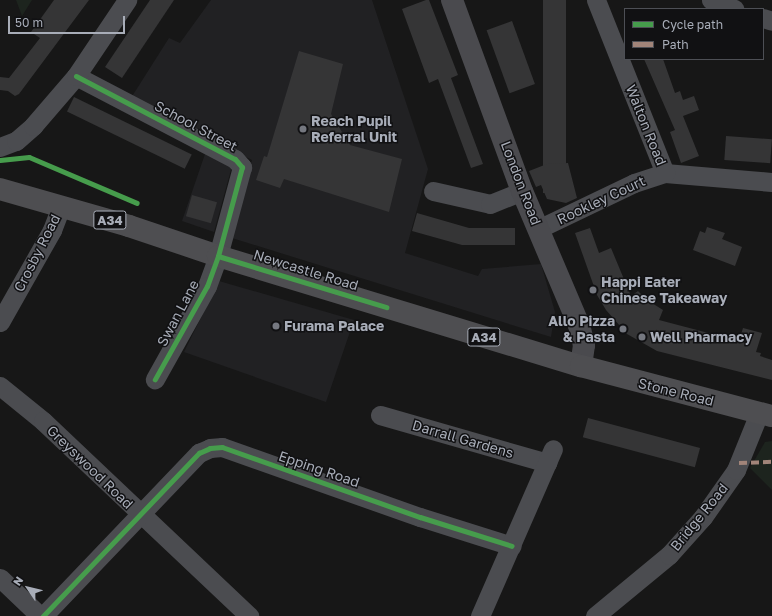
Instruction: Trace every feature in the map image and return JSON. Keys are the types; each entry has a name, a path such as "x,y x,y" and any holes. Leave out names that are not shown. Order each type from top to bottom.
{"highway":[{"name":"Newcastle Road","path":"0,189 61,206 218,256 581,366"},
{"name":"Stone Road","path":"581,366 765,414"}],"main road":[{"name":"London Road","path":"452,0 522,191 579,325 584,346 581,366"}],"street":[{"path":"0,147 16,141 33,126 76,76 127,0"},
{"name":"Walton Road","path":"596,0 664,173 772,182"},
{"path":"711,0 731,8"},
{"name":"School Street","path":"76,76 235,159 242,167 218,256"},
{"name":"Rookley Court","path":"538,229 634,183 664,173"},
{"path":"433,192 490,204 522,191"},
{"name":"Crosby Road","path":"0,322 52,230 61,206"},
{"name":"Swan Lane","path":"156,379 207,286 218,256"},
{"name":"Greyswood Road","path":"0,386 43,421 140,515 249,616"},
{"name":"Bridge Road","path":"595,616 669,555 703,517 736,470 765,414"},
{"name":"Darrall Gardens","path":"380,415 550,456 512,546"},
{"name":"Epping Road","path":"41,616 199,453 210,448 222,447 420,517 512,546"},
{"path":"480,616 512,546"},
{"path":"0,578 41,616"}],"shaded area":[{"path":"16,0 32,0 22,16"},
{"name":"Reach Pupil Referral Unit","path":"211,0 372,0 428,169 405,253 478,276 482,269 541,264 555,312 551,337 232,238 252,160 131,98 169,38 180,43"},
{"path":"205,154 232,166 214,232 182,221"},
{"path":"219,281 354,320 326,402 184,352"},
{"path":"772,441 772,490 750,468 765,442"}],"building":[{"path":"54,0 89,0 19,94 15,96 8,91 0,90 0,77 9,78 40,38 31,32"},
{"path":"150,0 174,0 122,78 105,67"},
{"path":"429,0 458,75 451,78 483,164 471,168 438,79 429,83 402,9"},
{"path":"543,0 566,0 566,193 543,193"},
{"path":"512,21 535,84 510,93 487,30"},
{"path":"299,51 343,64 331,114 350,145 402,159 389,212 284,179 280,188 256,180 264,156 267,157"},
{"path":"644,60 663,60 675,93 680,91 683,100 694,96 699,110 683,116 699,156 681,163 670,132 675,130"},
{"path":"74,97 192,154 185,169 67,111"},
{"path":"726,136 772,139 770,163 724,160"},
{"path":"568,163 577,198 566,203 547,199 541,185 536,187 529,171 547,164"},
{"path":"192,195 217,202 211,223 186,216"},
{"path":"417,213 469,228 515,228 515,245 462,245 412,231"},
{"path":"707,227 725,233 722,239 742,247 735,266 693,250 700,231 705,233"},
{"path":"590,228 599,253 611,248 631,296 638,291 647,300 663,310 659,320 739,341 743,328 762,333 756,352 761,353 760,356 772,360 772,380 657,351 627,334 606,310 597,295 575,233"},
{"path":"588,418 700,448 695,467 583,437"}],"marked path":[{"path":"739,463 772,462"}],"cycle path":[{"path":"76,76 235,159 242,167 218,256 207,286 155,379"},
{"path":"0,160 29,157 137,203"},
{"path":"218,256 386,307"},
{"path":"43,616 199,453 210,448 222,447 420,517 512,546"}],"place":[{"name":"Reach Pupil Referral Unit","path":"303,129"},
{"name":"Happi Eater Chinese Takeaway","path":"593,290"},
{"name":"Furama Palace","path":"276,326"},
{"name":"Allo Pizza & Pasta","path":"623,329"},
{"name":"Well Pharmacy","path":"642,337"}]}
